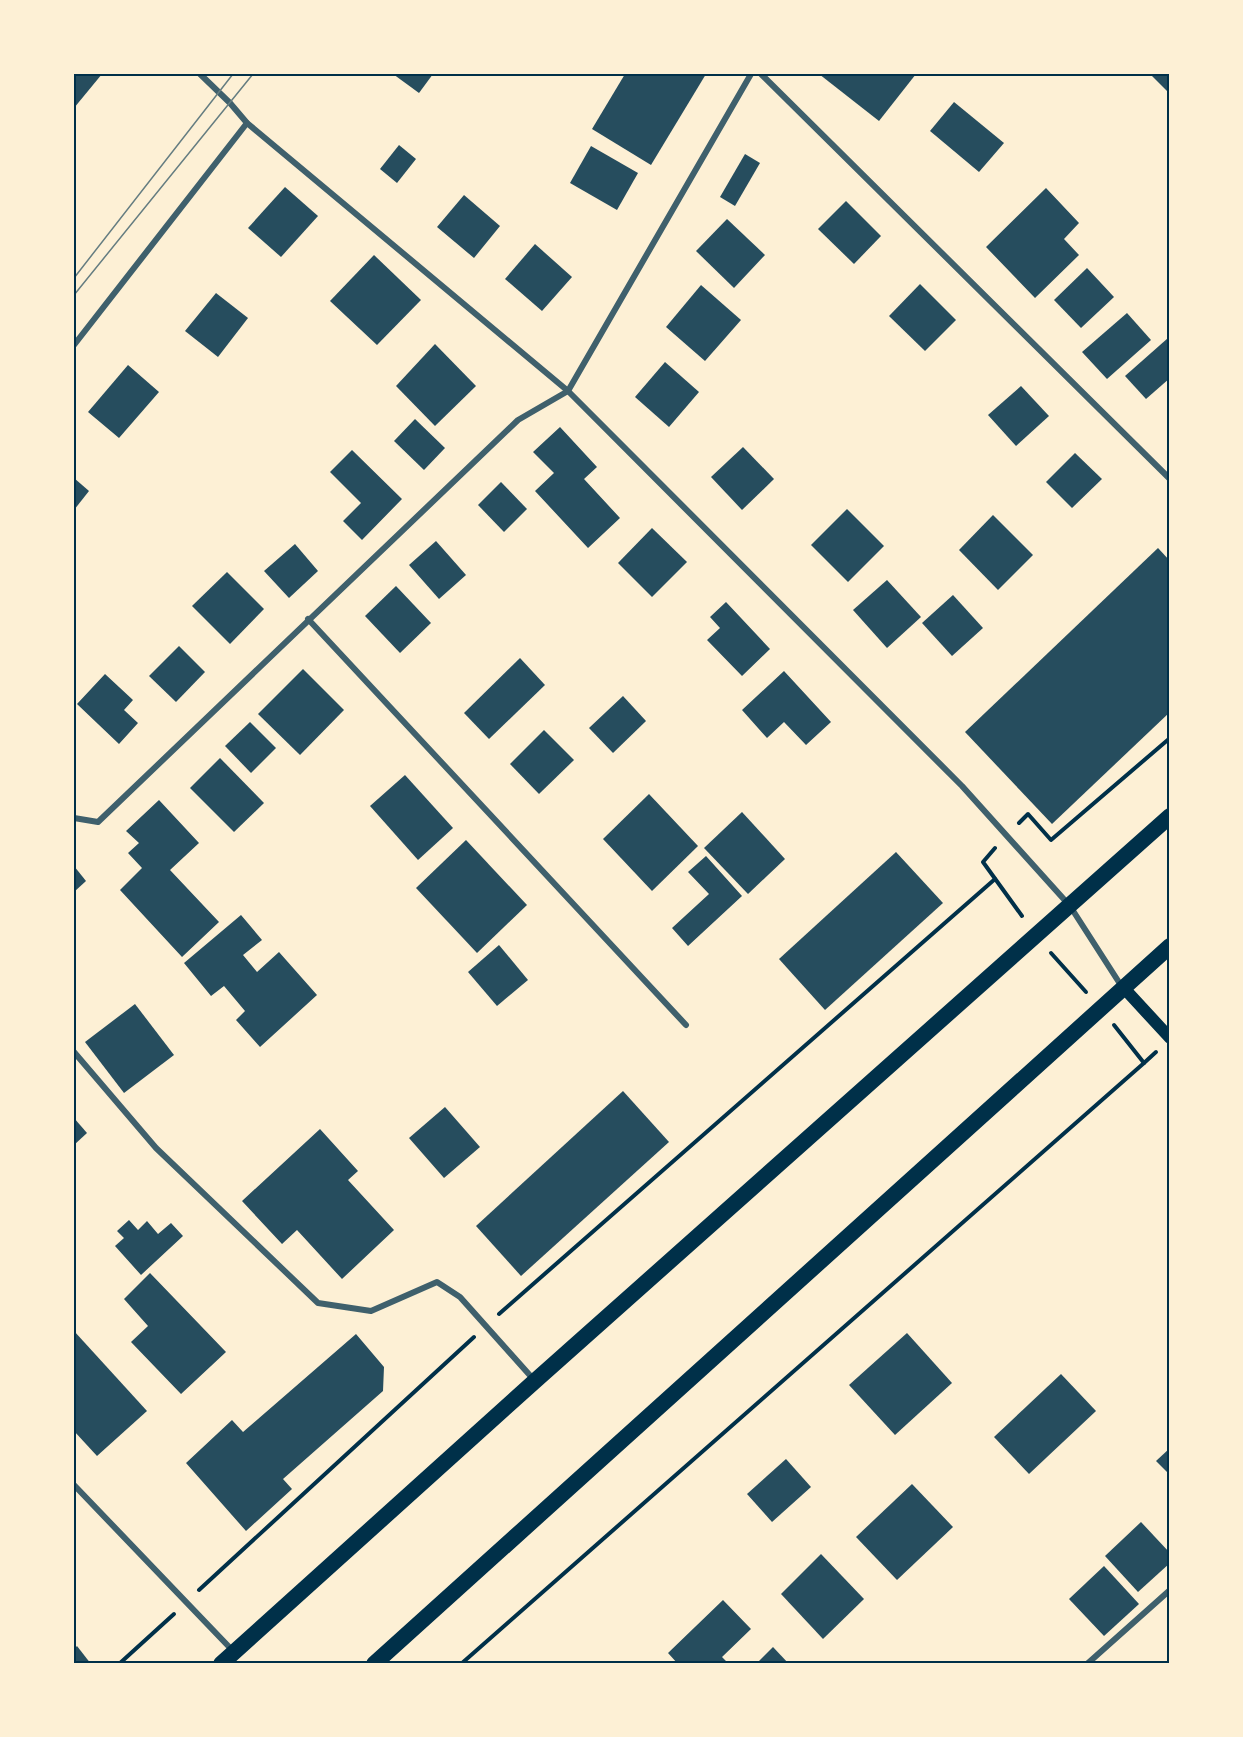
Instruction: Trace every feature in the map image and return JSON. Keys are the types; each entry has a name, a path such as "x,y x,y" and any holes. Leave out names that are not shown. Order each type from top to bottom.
{"highway":[{"path":"228,1658 535,1381 1170,816"},
{"path":"374,1664 1170,946"}],"main road":[{"path":"1123,987 1165,1043"}],"street":[{"path":"200,74 247,123 568,391 962,786 1070,906 1123,987"},
{"path":"74,818 98,822 518,420 568,391 751,74"},
{"path":"761,74 1170,479"},
{"path":"74,345 247,123"},
{"path":"308,619 686,1025"},
{"path":"74,1052 156,1148 318,1303 371,1311 437,1282 460,1298 535,1381"},
{"path":"74,1485 186,1602 228,1658"},
{"path":"1087,1664 1170,1590"}],"path":[{"path":"1144,1063 1036,936 983,861 1028,814 1051,840 1170,738"},
{"path":"118,1664 486,1326 995,879"},
{"path":"461,1664 1165,1043"}],"building":[{"path":"74,74 102,74 74,108"},
{"path":"393,74 433,74 419,93"},
{"path":"625,74 706,74 651,165 592,129"},
{"path":"819,74 916,74 879,121"},
{"path":"1150,74 1170,74 1170,94"},
{"path":"954,102 1004,143 979,172 930,131"},
{"path":"399,145 416,159 397,183 380,169"},
{"path":"591,146 638,173 617,210 570,183"},
{"path":"745,154 760,163 735,206 720,197"},
{"path":"285,187 318,216 281,257 248,228"},
{"path":"1046,188 1079,223 1064,239 1079,255 1035,298 986,247"},
{"path":"464,195 500,226 474,258 437,227"},
{"path":"846,201 881,236 854,264 818,229"},
{"path":"727,219 765,255 734,288 696,251"},
{"path":"535,244 572,277 542,311 505,279"},
{"path":"374,255 421,300 377,345 330,301"},
{"path":"1087,268 1114,297 1081,328 1054,300"},
{"path":"920,284 956,320 925,351 889,316"},
{"path":"701,285 741,320 705,361 666,327"},
{"path":"216,293 248,318 218,357 185,331"},
{"path":"1127,313 1151,340 1107,379 1082,352"},
{"path":"1168,338 1170,340 1170,378 1146,399 1125,376"},
{"path":"435,344 476,386 435,426 396,386"},
{"path":"665,362 699,392 669,427 635,397"},
{"path":"128,365 159,392 119,438 88,412"},
{"path":"1021,386 1049,416 1016,446 988,415"},
{"path":"415,419 445,448 424,470 394,441"},
{"path":"560,427 597,467 584,479 620,518 588,548 535,491 554,473 533,452"},
{"path":"743,447 774,479 742,510 711,477"},
{"path":"352,450 402,499 362,540 343,521 361,503 330,472"},
{"path":"1075,453 1102,479 1072,508 1046,482"},
{"path":"74,478 89,491 74,510"},
{"path":"501,482 527,509 504,532 478,505"},
{"path":"847,509 884,546 848,582 811,545"},
{"path":"993,515 1033,555 998,590 959,550"},
{"path":"652,528 687,562 652,597 618,563"},
{"path":"436,541 466,575 439,599 409,565"},
{"path":"295,544 318,571 289,598 264,571"},
{"path":"1158,548 1170,561 1170,712 1052,824 965,732"},
{"path":"227,572 264,609 230,644 192,606"},
{"path":"887,580 921,617 887,648 853,610"},
{"path":"396,586 431,623 400,653 365,616"},
{"path":"953,595 983,628 952,656 922,623"},
{"path":"726,602 770,649 742,676 707,640 720,628 710,617"},
{"path":"179,646 205,672 176,702 149,676"},
{"path":"520,658 545,685 489,739 464,713"},
{"path":"303,669 344,710 300,755 258,714"},
{"path":"784,671 831,722 806,745 784,722 767,738 742,710"},
{"path":"105,674 133,700 124,710 138,723 119,744 77,704"},
{"path":"623,696 646,721 613,753 589,728"},
{"path":"250,722 276,748 251,773 225,746"},
{"path":"544,730 574,760 539,794 510,764"},
{"path":"220,758 264,803 234,832 190,788"},
{"path":"405,775 453,828 418,860 370,806"},
{"path":"649,794 698,846 652,891 603,839"},
{"path":"159,800 199,843 170,870 219,922 182,957 120,890 142,868 128,853 139,843 126,831"},
{"path":"742,812 785,859 748,894 704,848"},
{"path":"466,840 527,905 477,953 416,888"},
{"path":"896,852 943,903 825,1010 779,959"},
{"path":"706,856 742,896 688,946 672,928 709,894 688,872"},
{"path":"74,866 86,881 74,892"},
{"path":"241,915 262,940 243,955 257,972 279,952 317,995 260,1047 236,1020 245,1011 224,986 211,996 184,963"},
{"path":"499,945 528,980 497,1006 468,972"},
{"path":"135,1004 174,1055 124,1093 85,1042"},
{"path":"623,1091 669,1142 521,1276 476,1226"},
{"path":"445,1107 480,1147 444,1178 409,1138"},
{"path":"74,1118 87,1133 74,1145"},
{"path":"320,1129 358,1171 348,1180 394,1230 342,1279 297,1230 282,1244 242,1201"},
{"path":"129,1220 138,1230 147,1221 158,1234 171,1223 183,1236 141,1275 115,1246 124,1238 117,1231"},
{"path":"150,1273 226,1352 181,1394 131,1342 148,1326 124,1299"},
{"path":"74,1331 147,1411 97,1456 74,1431"},
{"path":"907,1333 952,1383 895,1435 849,1385"},
{"path":"356,1334 384,1367 383,1391 283,1479 292,1489 246,1531 186,1463 232,1420 243,1432"},
{"path":"1061,1374 1096,1411 1029,1474 994,1437"},
{"path":"1170,1448 1170,1475 1156,1461"},
{"path":"786,1459 811,1487 772,1522 747,1494"},
{"path":"912,1484 953,1527 897,1580 856,1537"},
{"path":"1141,1522 1170,1553 1170,1563 1138,1592 1105,1556"},
{"path":"821,1554 864,1599 823,1639 781,1594"},
{"path":"1104,1566 1139,1604 1104,1636 1069,1599"},
{"path":"723,1600 751,1629 722,1657 729,1664 678,1664 668,1653"},
{"path":"77,1646 91,1664 74,1664 74,1649"},
{"path":"773,1647 789,1664 756,1664"}],"tram line":[{"path":"74,278 233,74"},
{"path":"74,295 253,74"}]}
